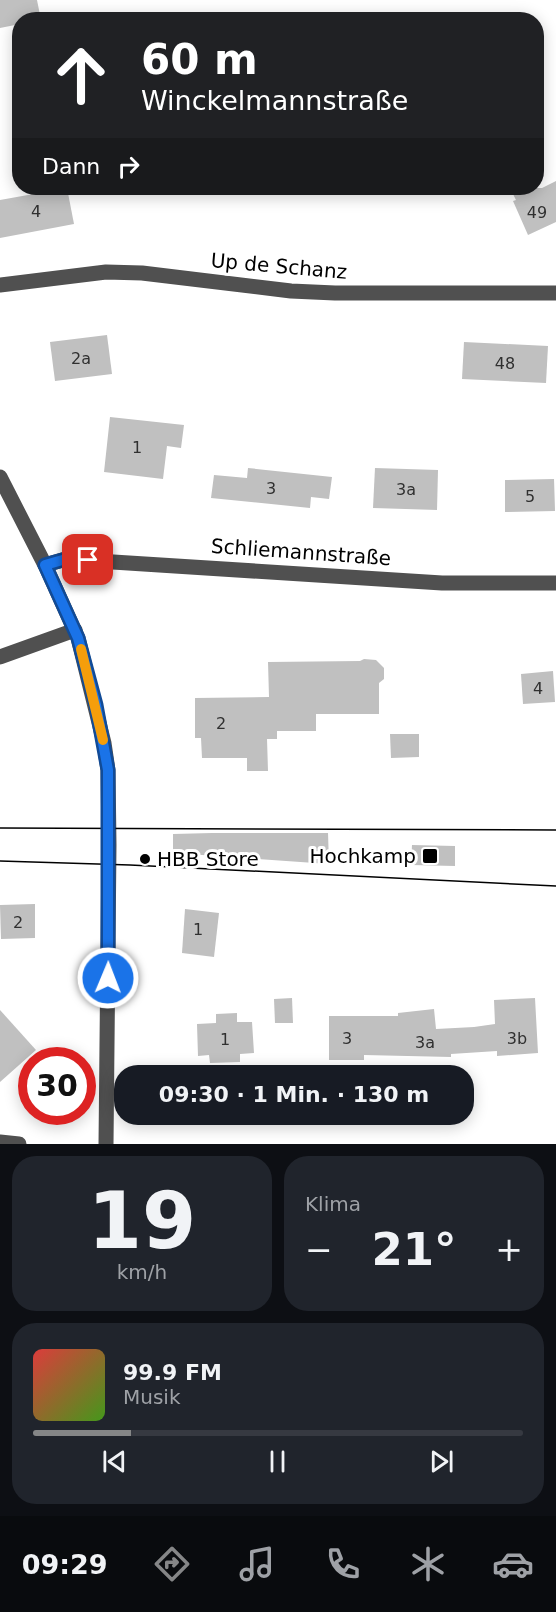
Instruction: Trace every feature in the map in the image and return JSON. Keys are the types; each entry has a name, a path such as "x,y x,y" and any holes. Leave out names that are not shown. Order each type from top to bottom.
{"street":[{"name":"Up de Schanz","path":"0,285 106,272 142,273 291,291 556,293"},
{"path":"0,477 75,630 96,705 108,770 106,1144"},
{"name":"Schliemannstraße","path":"45,565 66,559 442,583 556,583"},
{"path":"0,657 75,630"},
{"path":"0,1142 19,1144"}],"building":[{"path":"0,0 37,0 39,12 12,12 12,26 0,28"},
{"path":"556,181 556,222 528,235 513,201 516,200 514,195 544,195 544,187"},
{"path":"28,195 68,195 74,224 0,238 0,200"},
{"path":"107,335 112,374 55,381 50,342"},
{"path":"464,342 548,346 546,383 462,379"},
{"path":"110,417 184,425 181,448 167,446 163,479 104,472"},
{"path":"248,468 332,477 329,499 311,497 310,508 211,498 214,475 247,478"},
{"path":"375,468 438,470 437,510 373,508"},
{"path":"554,479 555,511 505,512 505,480"},
{"path":"376,660 384,668 384,679 379,683 379,714 316,714 316,731 277,731 277,739 267,739 268,771 247,771 247,758 202,758 201,738 195,738 195,698 269,697 268,662 360,661"},
{"path":"553,671 555,702 523,704 521,674"},
{"path":"390,734 419,734 419,757 391,758"},
{"path":"328,833 329,864 173,853 173,834"},
{"path":"412,845 455,846 455,866 411,865"},
{"path":"35,904 35,938 1,939 0,905"},
{"path":"185,909 219,913 214,957 182,953"},
{"path":"292,998 293,1023 275,1023 274,999"},
{"path":"535,998 538,1053 497,1056 497,1051 451,1054 451,1057 364,1055 364,1060 329,1060 329,1016 398,1016 398,1013 434,1009 436,1029 474,1027 495,1024 494,1000"},
{"path":"0,1010 33,1047 18,1047 18,1066 0,1082"},
{"path":"237,1013 237,1022 252,1022 254,1053 240,1054 240,1062 210,1063 209,1055 198,1056 197,1024 216,1023 216,1014"}],"tram line":[{"path":"0,828 556,830"},
{"path":"0,861 130,865 556,886"}],"slow traffic":[{"path":"81,649 103,740"}],"place":[{"name":"Hochkamp","path":"430,856"},
{"name":"HBB Store","path":"145,859"}],"route":[{"path":"88,560 66,559 45,565 78,638 104,742 108,770 108,978"}]}
